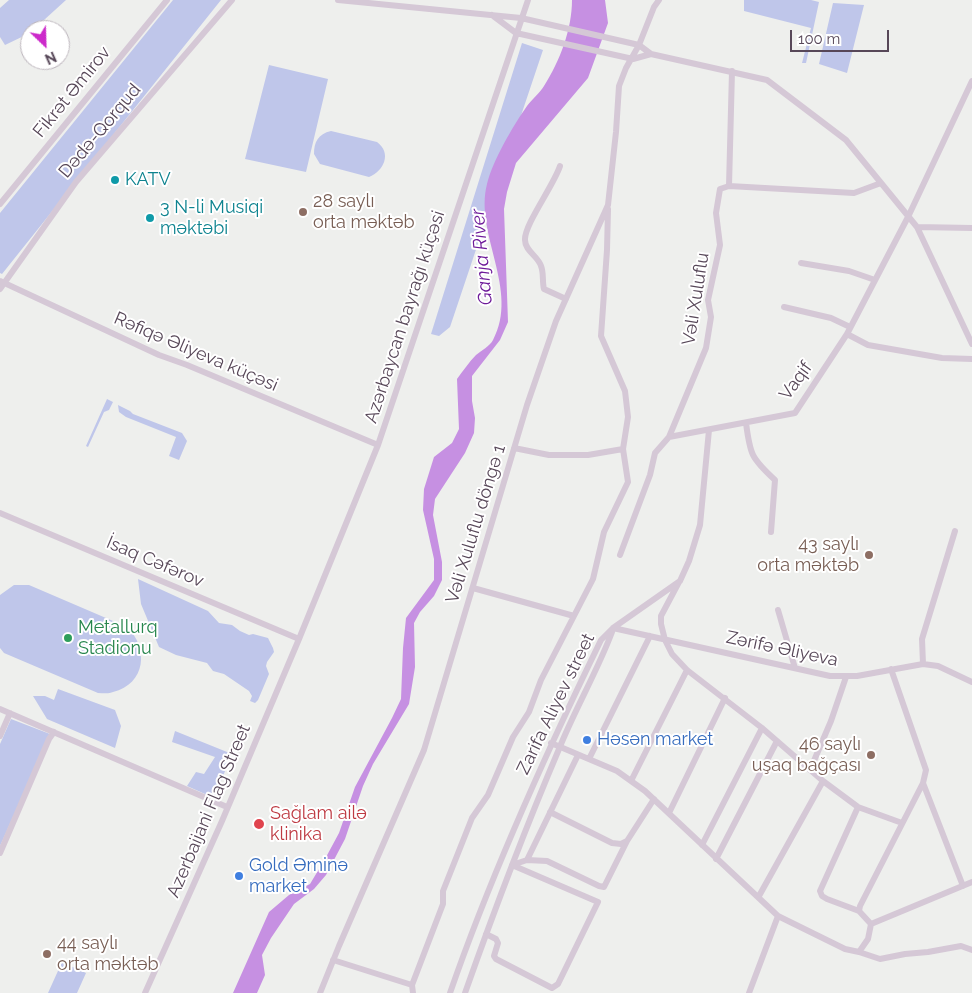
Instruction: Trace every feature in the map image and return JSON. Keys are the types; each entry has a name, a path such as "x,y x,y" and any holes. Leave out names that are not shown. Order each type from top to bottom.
{"street":[{"name":"Fikrət Əmirov","path":"0,204 167,0"},
{"name":"Dədə-Qorqud","path":"1,285 76,182 232,0"},
{"path":"338,0 521,18 640,45 651,54"},
{"name":"Azərbaycan bayrağı küçəsi","path":"299,639 378,445 528,0"},
{"path":"633,59 654,7 659,0"},
{"path":"490,14 516,33 633,59 651,54 767,80 846,140 917,227 972,344"},
{"name":"Vəli Xuluflu döngə 1","path":"320,993 424,750 527,405 556,321 608,205 616,132 618,86 626,68 633,59"},
{"path":"732,71 729,186 854,193 881,184"},
{"name":"Vaqif","path":"709,430 795,413 847,334 908,217 972,81"},
{"path":"560,166 557,175 530,223 524,242 528,250 541,265 544,289 566,299"},
{"name":"Vəli Xuluflu","path":"669,437 706,348 711,317 708,300 720,245 716,213 720,189 729,186"},
{"path":"413,993 412,985 443,904 443,891 472,818 488,795 513,737 529,712 541,680 593,579 604,532 628,482 623,449 628,417 626,391 601,336 608,205"},
{"path":"917,227 972,228"},
{"path":"801,263 849,271 875,280"},
{"name":"Rəfiqə Əliyeva küçəsi","path":"1,285 159,355 378,445"},
{"path":"784,307 831,318 850,327"},
{"path":"847,334 868,345 942,358 972,359"},
{"path":"746,423 751,453 759,466 775,480 771,532"},
{"path":"620,555 650,475 655,452 669,437 709,430 700,524 689,561 662,616 661,624 672,654 686,670 725,698 823,781 858,807 902,823"},
{"path":"514,448 549,455 588,455 623,449"},
{"name":"İsaq Cəfərov","path":"0,513 299,639"},
{"path":"923,664 922,639 955,531"},
{"path":"613,628 680,581"},
{"path":"473,588 574,616"},
{"path":"778,610 794,668"},
{"name":"Zərifə Əliyeva","path":"613,628 830,676 846,677 923,664 938,666 972,682"},
{"name":"Zarifa Aliyev street","path":"450,993 476,920 551,743 601,640 613,628"},
{"name":"Zarifa Aliyev street","path":"464,993 559,747 603,654 613,628"},
{"path":"589,759 650,636"},
{"name":"Azerbaijani Flag Street","path":"145,993 299,639"},
{"path":"859,911 862,900 923,783 926,770 891,669"},
{"path":"631,781 686,670"},
{"path":"810,770 831,721 846,677"},
{"path":"669,813 725,698"},
{"path":"0,709 227,807"},
{"path":"0,736 10,713"},
{"path":"702,845 762,728"},
{"path":"0,853 54,732"},
{"path":"716,859 777,741"},
{"path":"551,743 617,770 654,799 716,859 759,896 778,916 845,949 880,959 961,946 972,950"},
{"path":"527,860 578,755"},
{"path":"759,896 823,781"},
{"path":"923,783 963,886"},
{"path":"512,865 527,860 547,861 604,887 627,841 654,799"},
{"path":"858,807 820,891 822,896 859,911 870,924 868,939 860,952"},
{"path":"550,812 612,843 621,844 627,841"},
{"path":"486,934 496,939 498,943 494,956 496,959 552,988 558,984 598,902 512,865"},
{"path":"870,924 972,882"},
{"path":"749,993 778,916"},
{"path":"333,960 412,985"}],"shaded area":[{"path":"9,0 66,0 44,20 20,20 20,38 5,45 0,37 0,8"},
{"path":"173,0 221,0 2,274 0,273 0,213"},
{"path":"572,0 605,0 608,23 588,78 516,163 507,192 504,209 508,322 500,340 472,376 472,401 475,418 474,433 465,453 435,499 433,515 442,562 442,580 434,596 420,612 414,623 415,667 409,704 373,764 363,786 345,839 326,875 314,889 294,904 262,955 265,975 257,993 233,993 269,912 289,895 310,884 325,859 339,833 355,787 401,699 406,618 434,580 434,559 423,510 424,489 434,457 452,443 459,429 457,379 473,358 492,342 500,321 502,302 500,282 486,222 487,184 494,164 510,133 527,106 542,89 555,66 570,22"},
{"path":"744,0 811,0 819,2 806,63 802,63 811,28 744,11"},
{"path":"833,3 864,5 847,73 819,64"},
{"path":"522,43 543,50 450,327 439,336 431,334"},
{"path":"269,65 328,79 306,172 245,159"},
{"path":"331,131 377,142 382,146 385,156 379,171 369,177 320,164 314,154 316,142 320,136"},
{"path":"107,399 113,402 109,410 104,412 88,447 86,446"},
{"path":"118,405 133,414 182,433 187,441 179,460 169,456 176,437 126,417 119,412"},
{"path":"138,579 208,611 219,623 232,625 249,635 253,634 268,638 274,652 267,662 266,666 269,674 255,703 250,701 252,696 249,691 224,674 213,671 207,663 176,655 159,647 141,604"},
{"name":"Metallurq Stadionu","path":"14,585 29,585 127,627 139,645 141,655 138,673 132,681 124,688 111,693 98,693 4,653 0,648 0,595"},
{"path":"58,689 115,710 121,726 115,748 47,719 33,696 45,696 54,700"},
{"path":"11,719 50,734 0,846 0,744"},
{"path":"175,731 232,754 214,798 187,786 196,772 204,774 215,757 172,742"},
{"path":"62,962 86,973 77,993 48,993"}],"place":[{"name":"KATV","path":"115,180"},
{"name":"28 saylı orta məktəb","path":"303,212"},
{"name":"3 N-li Musiqi məktəbi","path":"150,218"},
{"name":"43 saylı orta məktəb","path":"869,555"},
{"name":"Metallurq Stadionu","path":"68,638"},
{"name":"Həsən market","path":"587,740"},
{"name":"46 saylı uşaq bağçası","path":"871,755"},
{"name":"Sağlam ailə klinika","path":"259,824"},
{"name":"Gold Əminə market","path":"239,876"},
{"name":"44 saylı orta məktəb","path":"47,954"}],"water label":[{"name":"Ganja River","path":"482,257"}]}
